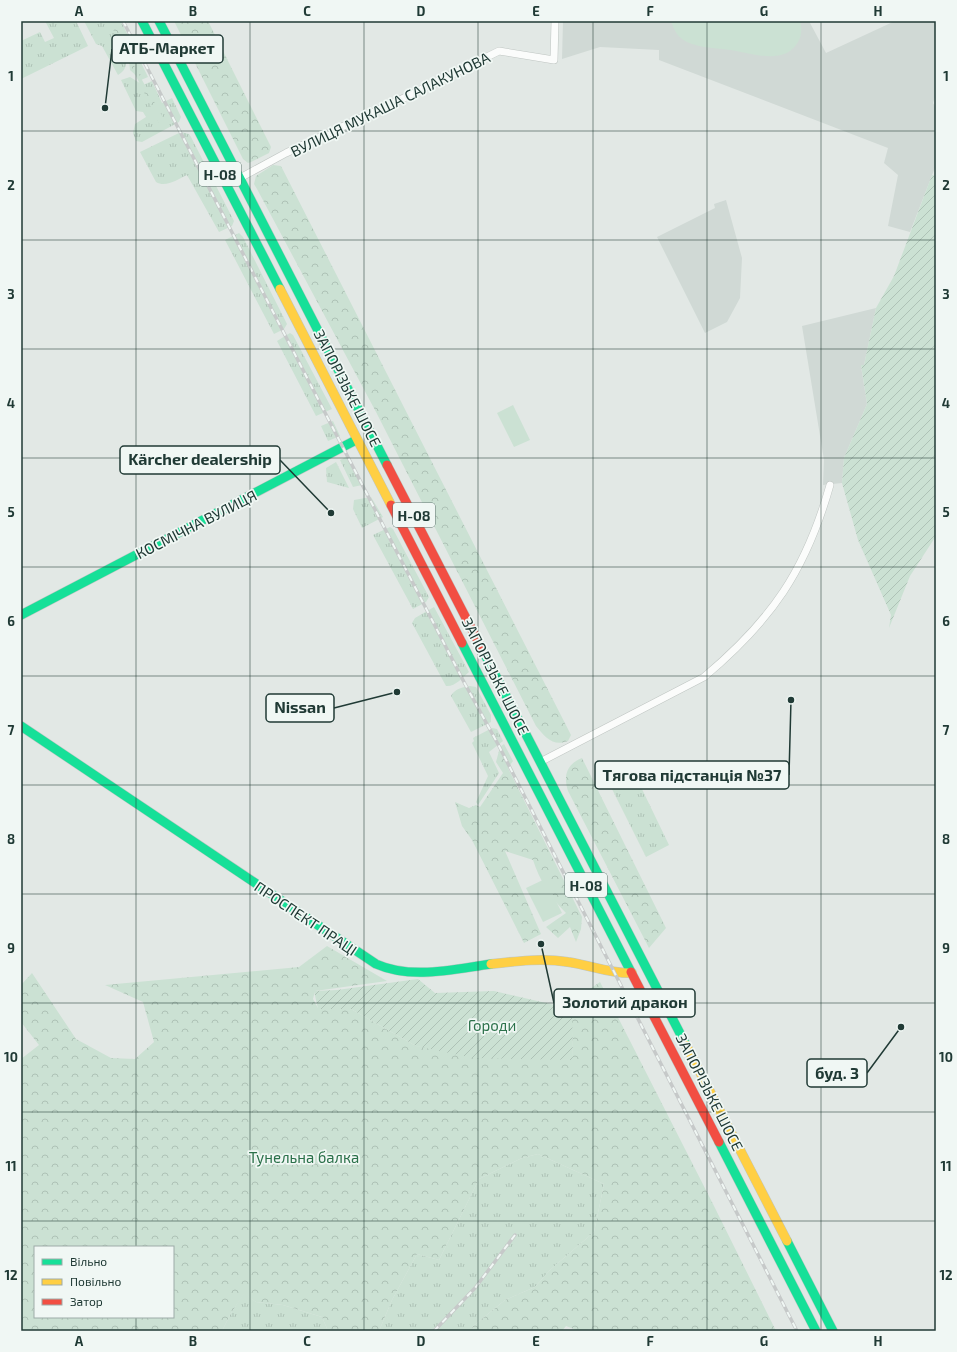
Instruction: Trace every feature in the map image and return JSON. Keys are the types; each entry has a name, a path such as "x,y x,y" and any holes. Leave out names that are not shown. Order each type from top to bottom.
{"main road":[{"name":"ЗАПОРІЗЬКЕ ШОСЕ","path":"142,21 356,440 816,1331"},
{"name":"ЗАПОРІЗЬКЕ ШОСЕ","path":"159,21 833,1331"},
{"name":"КОСМІЧНА ВУЛИЦЯ","path":"21,615 370,432"},
{"name":"ПРОСПЕКТ ПРАЦІ","path":"21,726 384,969 406,973 530,960 545,960 572,962 616,974 632,974"},
{"path":"526,769 540,762"},
{"path":"632,974 646,965"}],"street":[{"name":"ВУЛИЦЯ МУКАША САЛАКУНОВА","path":"240,178 286,153 404,98 499,51 554,60 555,21"},
{"path":"540,762 704,677 730,654 766,617 793,579 820,522 830,485"}],"shaded area":[{"path":"563,21 809,21 826,53 895,21 936,21 936,94 933,103 936,108 936,165 910,232 888,226 898,175 884,163 888,148 659,60 659,50 600,47 562,59"},
{"path":"726,200 742,258 740,298 727,322 705,333 657,237 715,208 714,204"},
{"path":"876,308 864,365 861,366 867,404 844,458 842,483 823,485 824,460 802,326"}],"green space":[{"path":"45,21 76,21 88,46 21,79 21,41 40,32 45,42 54,38"},
{"path":"84,21 121,21 132,44 125,48 126,60 122,73 118,75 102,46 96,44"},
{"path":"109,21 113,21 131,56 132,62 166,123 164,127 160,125"},
{"path":"174,21 208,21 271,147 269,153 248,163 243,159"},
{"path":"671,21 800,21 801,32 798,42 785,54 767,56 703,47 692,44 679,36"},
{"path":"134,48 148,77 141,80 130,70 128,52"},
{"path":"130,77 143,85 152,81 162,103 172,98 181,117 179,122 142,142 136,141 133,133 135,124 146,117 143,112 136,111 121,80"},
{"path":"181,132 189,134 191,137 234,221 232,226 219,232 187,175 176,181 160,184 156,182 140,152"},
{"path":"273,165 281,166 571,735 568,741 563,743 554,742 546,737 536,726 376,412 254,184 256,176"},
{"path":"932,175 936,176 936,536 910,576 889,628 891,615 858,540 842,483 844,458 867,404 861,365 864,365 876,308 894,276"},
{"path":"239,233 243,237 287,324 284,329 274,334 225,240"},
{"path":"290,333 293,335 332,409 316,416 277,341"},
{"path":"513,405 530,440 514,447 497,413"},
{"path":"333,421 340,436 328,441 321,426"},
{"path":"346,457 350,460 362,485 353,487 340,460"},
{"path":"336,462 349,488 327,482 326,468"},
{"path":"371,497 383,517 362,528 353,509 354,500"},
{"path":"390,527 393,529 429,597 426,602 413,609 373,535"},
{"path":"434,607 469,672 458,682 449,686 446,686 412,623 415,618"},
{"path":"470,686 476,687 491,715 491,722 471,732 451,696 456,690"},
{"path":"492,728 497,729 503,741 489,752 499,773 478,805 476,802 488,776 472,743 474,741 473,738"},
{"path":"504,744 513,761 508,768 582,917 581,929 576,942 570,927 558,938 546,927 566,913 546,888 533,860 505,851 541,934 524,943 472,840 462,826 455,802 469,808 476,805 480,807 503,773 496,762 500,747"},
{"path":"582,758 666,928 649,948 568,791 566,775 573,763"},
{"path":"603,771 640,785 669,845 646,857"},
{"path":"545,879 562,913 543,922 526,888"},
{"name":"Тунельна балка","path":"327,946 387,981 315,991 313,999 318,1008 351,1009 416,1046 573,1060 571,1002 600,982 776,1331 596,1331 593,1329 579,1331 566,1326 562,1331 476,1331 472,1327 505,1300 535,1287 550,1270 594,1232 604,1184 538,1154 522,1158 479,1179 439,1260 417,1254 392,1300 379,1331 328,1331 322,1317 283,1305 256,1302 244,1294 231,1313 222,1331 21,1331 21,1059 39,1045 21,1022 21,985 32,973 76,1039 111,1058 135,1059 154,1042 143,1002 105,985 299,967"},
{"name":"Городи","path":"418,979 435,993 494,991 572,1009 573,1060 473,1058 416,1046 351,1009 318,1009 314,991 337,990"},
{"path":"538,1154 604,1184 594,1232 550,1270 535,1287 505,1300 472,1327 476,1331 379,1331 392,1300 417,1254 439,1260 479,1179 522,1158"},
{"path":"244,1293 256,1302 283,1305 322,1317 328,1331 222,1331 231,1313"}],"railway":[{"path":"123,21 465,684 499,746 797,1331"},
{"path":"434,1331 475,1288 515,1235"}],"traffic: fast":[{"path":"142,21 280,289"},
{"path":"159,21 387,465"},
{"path":"21,615 356,440"},
{"path":"462,643 631,972"},
{"path":"482,649 686,1045"},
{"path":"21,726 376,964 390,969 418,972 433,972 491,964"},
{"path":"719,1142 816,1331"},
{"path":"787,1241 833,1331"}],"traffic: slow":[{"path":"280,289 391,505"},
{"path":"491,964 549,960 576,963 608,971 632,973"},
{"path":"686,1045 787,1241"}],"traffic: jam":[{"path":"387,465 482,649"},
{"path":"391,505 462,643"},
{"path":"631,972 719,1142"}],"place":[{"name":"АТБ-Маркет","path":"105,108"},
{"name":"Kärcher dealership","path":"331,513"},
{"name":"Nissan","path":"397,692"},
{"name":"Тягова пiдстанцiя №37","path":"791,700"},
{"name":"Золотий дракон","path":"541,944"},
{"name":"буд. 3","path":"901,1027"}]}
